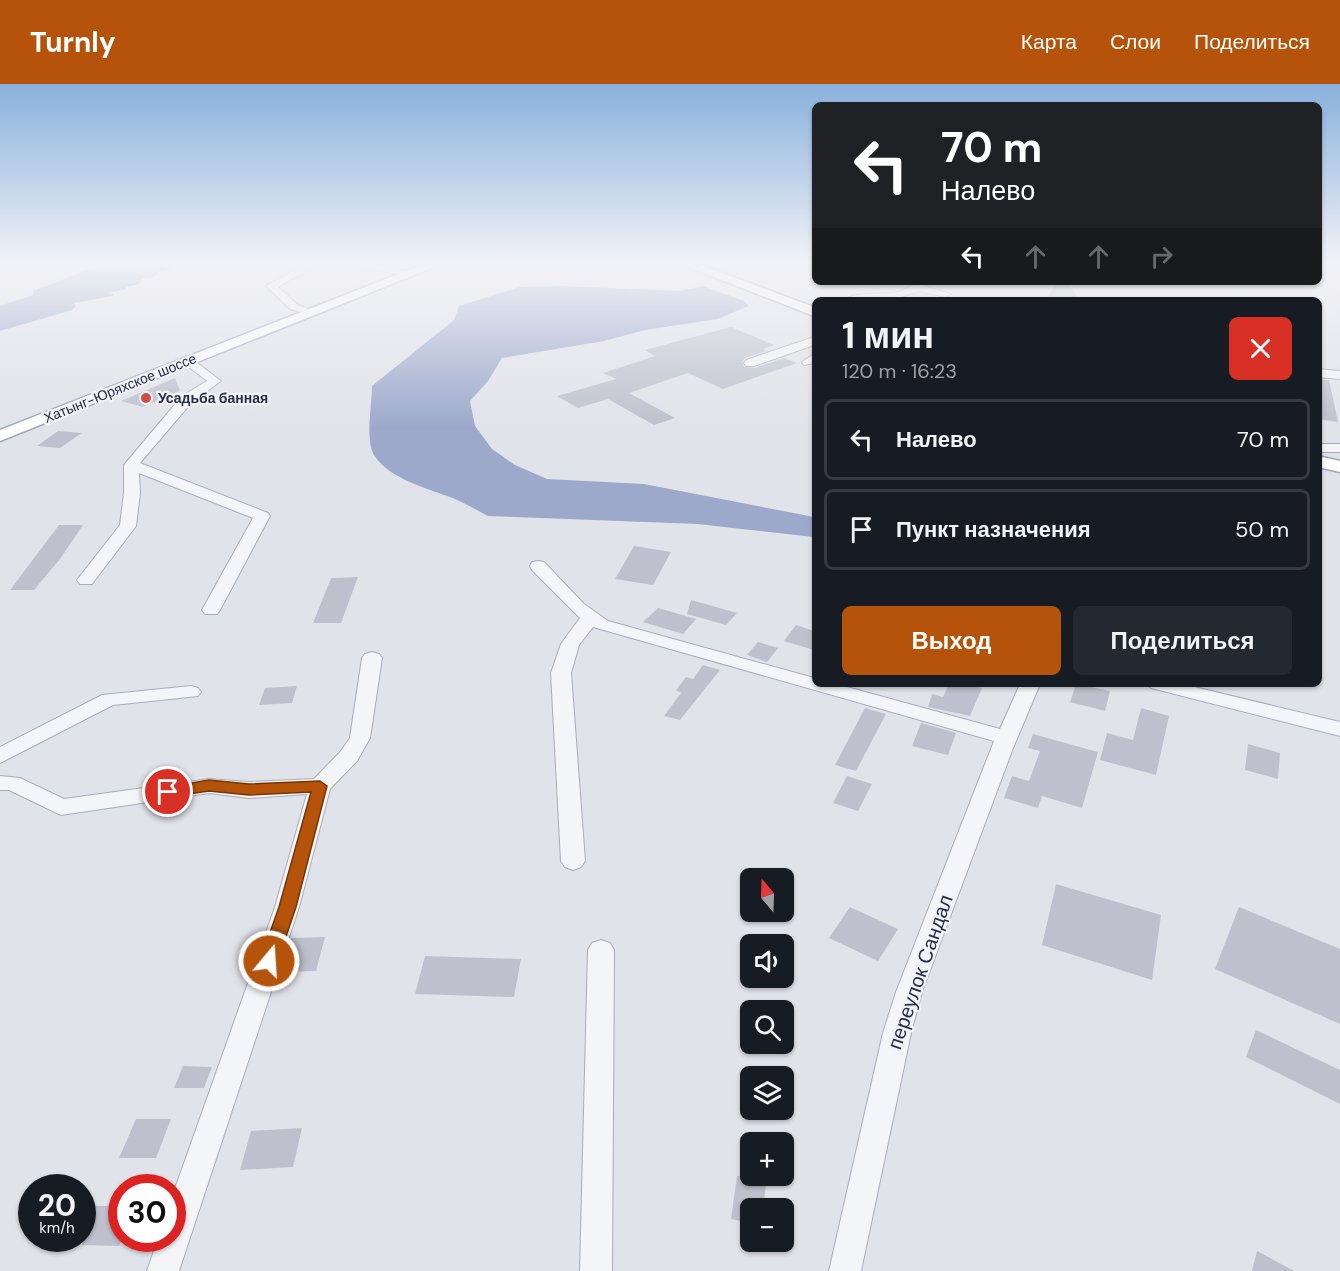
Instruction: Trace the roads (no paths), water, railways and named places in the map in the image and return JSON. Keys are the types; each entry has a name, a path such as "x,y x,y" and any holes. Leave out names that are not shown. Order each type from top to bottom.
{"main road":[{"name":"Хатынг-Юряхское шоссе","path":"0,436 296,317"},
{"path":"1322,462 1340,467"}],"street":[{"path":"750,363 812,342"},
{"path":"86,580 128,526 132,493 131,465 187,399 215,381 188,360"},
{"path":"1322,373 1340,375"},
{"path":"1322,448 1340,448"},
{"path":"131,465 262,516 211,610"},
{"path":"538,566 590,618 623,632 812,684"},
{"path":"573,861 561,673 570,644 590,618"},
{"path":"163,1271 287,907 320,786 349,756 360,738 372,658"},
{"path":"822,687 1007,738"},
{"name":"переулок Сандал","path":"845,1271 903,1012 923,954 1029,687"},
{"path":"1170,687 1340,729"},
{"path":"0,756 109,699 191,692"},
{"path":"0,783 12,783 61,807 209,786 249,790 320,786"},
{"path":"596,1271 601,950"}],"water":[{"path":"0,317 47,317 0,331"},
{"path":"455,317 721,317 645,330 604,341 502,358 488,381 470,401 475,426 492,449 515,465 547,479 644,484 812,517 812,537 698,524 488,516 455,499 422,487 389,471 380,463 371,448 372,386"}],"place":[{"name":"Усадьба банная","path":"146,398"}]}
